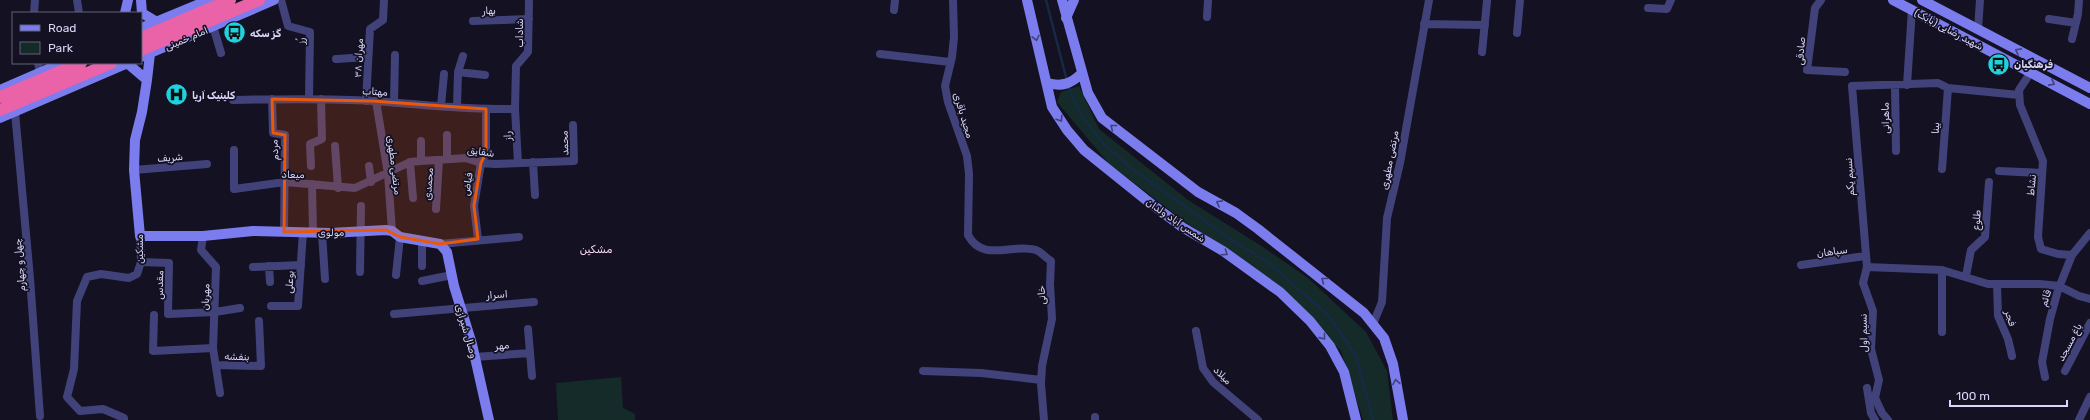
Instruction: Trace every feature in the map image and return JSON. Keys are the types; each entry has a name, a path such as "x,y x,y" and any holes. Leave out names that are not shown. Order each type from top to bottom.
{"highway":[{"path":"142,38 230,0"},
{"path":"144,54 259,0"},
{"path":"1,90 78,64"},
{"path":"0,110 109,64"}],"main road":[{"path":"125,12 128,0"},
{"path":"141,0 142,12"},
{"path":"142,28 209,0"},
{"name":"امام خمینی","path":"144,54 274,0"},
{"name":"شمس آباد ولدان","path":"1027,0 1052,107 1067,130 1084,150 1182,227 1222,251 1280,292 1310,321 1330,346 1344,372 1356,420"},
{"path":"1062,0 1088,93 1102,118 1198,192 1236,213 1258,229 1347,298 1373,324 1384,338 1393,364 1403,420"},
{"path":"1066,18 1074,0"},
{"name":"شهید رضایی (بابک)","path":"1893,0 2090,104"},
{"name":"شهید رضایی (بابک)","path":"1922,0 2090,88"},
{"path":"142,13 157,22"},
{"name":"مشکین","path":"140,236 134,170 135,140 142,112 147,80 144,54"},
{"path":"1,90 39,68 57,64"},
{"path":"0,118 126,64"},
{"path":"129,64 147,80"},
{"path":"1047,83 1056,85 1066,84 1075,80 1082,73"},
{"name":"مولوی","path":"140,236 203,236 253,231 361,231 396,234 440,244"},
{"name":"وصال شیرازی","path":"440,244 447,252 475,357 489,420"}],"street":[{"path":"34,12 35,0"},
{"path":"77,0 79,12"},
{"name":"رُز","path":"281,0 288,26 310,32 309,99"},
{"name":"مهران ۳۸","path":"366,101 370,29 383,20 384,0"},
{"name":"شاداب","path":"515,109 516,66 528,52 529,0"},
{"path":"894,10 895,0"},
{"name":"مجید باقری","path":"953,0 954,37 945,86 948,102 967,156 969,174 968,235"},
{"path":"1207,17 1208,0"},
{"name":"مرتضی مطهری","path":"1373,324 1382,302 1387,218 1400,163 1429,0"},
{"path":"1517,33 1520,0"},
{"path":"1648,8 1667,9 1671,0"},
{"name":"صادقی","path":"1821,0 1815,8 1807,70 1845,72"},
{"path":"1978,29 1980,0"},
{"path":"2072,39 2079,0"},
{"path":"1482,52 1487,1"},
{"path":"1907,85 1912,9"},
{"name":"بهار","path":"473,21 529,19"},
{"path":"2049,19 2076,23"},
{"path":"1424,24 1484,25"},
{"path":"213,26 222,53"},
{"path":"880,54 950,62"},
{"path":"394,102 396,55"},
{"path":"457,107 458,72 463,56"},
{"path":"336,59 368,57"},
{"path":"458,72 485,75"},
{"path":"1895,85 1938,84 1948,88 2019,95 2018,90 2031,72"},
{"path":"441,106 444,74"},
{"name":"نسیم یکم","path":"1867,267 1852,86 1895,85"},
{"name":"ماهرانی","path":"1895,85 1896,151"},
{"name":"بینا","path":"1942,169 1948,88"},
{"name":"نشاط","path":"2019,95 2020,105 2037,141 2044,162 2038,238 2041,249 2058,254 2072,255"},
{"name":"مردم","path":"272,99 273,133 285,135 284,232"},
{"path":"311,166 310,144 322,138 321,99"},
{"name":"مهتاب","path":"233,100 321,99 394,102 486,109 515,109"},
{"name":"مرتضی مطهری","path":"376,101 396,234 396,275"},
{"name":"فیاض","path":"478,239 474,206 481,162 486,153 486,109"},
{"name":"راز","path":"515,109 518,163"},
{"name":"چهل و چهارم","path":"15,112 30,278 40,416"},
{"name":"محمد","path":"573,125 574,161"},
{"name":"محمدی","path":"436,209 447,135"},
{"path":"421,141 421,161"},
{"path":"336,146 338,188"},
{"name":"میعاد","path":"234,150 234,189 285,182 338,188 355,188 388,174"},
{"name":"شقایق","path":"388,174 410,162 443,159 466,158 481,162 518,163 574,161"},
{"path":"410,162 413,198"},
{"path":"533,162 535,194"},
{"name":"شریف","path":"134,170 207,164"},
{"path":"369,166 372,182"},
{"path":"1999,171 2042,173"},
{"name":"طلوع","path":"1966,276 1971,250 1985,237 1989,182"},
{"path":"312,184 313,232 325,279"},
{"path":"360,272 361,206"},
{"name":"بوعلی","path":"271,306 298,306 301,265 313,232"},
{"name":"قائم","path":"2045,377 2042,362 2050,319 2059,286 2072,255 2090,233"},
{"name":"خانی","path":"968,235 972,244 986,251 1011,249 1036,250 1051,261 1050,284 1052,319 1041,380 1044,420"},
{"name":"مشکین","path":"124,420 124,418 103,409 80,411 67,397 74,369 77,300 87,277 101,274 129,278 138,274 141,262 140,236"},
{"name":"مهربان","path":"203,236 201,250 216,267 213,348 220,393"},
{"name":"مولوی","path":"440,244 478,239 519,237"},
{"path":"422,240 422,266"},
{"name":"سپاهان","path":"1801,265 1865,256"},
{"name":"مقدس","path":"141,262 169,263 168,314 215,312"},
{"path":"253,267 301,265"},
{"path":"269,266 270,282"},
{"path":"1867,267 1942,270 1966,276 1976,282 2059,286 2079,296 2090,299"},
{"name":"نسیم اول","path":"1867,267 1863,283 1873,310 1872,349 1879,380 1875,398 1882,413 1888,420"},
{"path":"1942,270 1942,332"},
{"path":"422,281 452,275"},
{"name":"فجر","path":"1997,284 1998,316 2008,339 2012,356"},
{"name":"اسرار","path":"394,314 461,307 534,302"},
{"path":"215,312 240,308"},
{"path":"154,315 153,351 213,348"},
{"name":"بنفشه","path":"216,365 261,366 259,321"},
{"name":"باغ مسجد","path":"2065,371 2090,323"},
{"path":"528,328 532,376"},
{"name":"میلاد","path":"1196,332 1202,368 1213,382 1258,420"},
{"path":"2081,340 2090,341"},
{"name":"مهر","path":"475,357 530,353"},
{"path":"923,371 981,373 1041,380"},
{"path":"1867,388 1871,413 1875,420"},
{"path":"2079,420 2090,397"}],"highlighted area":[{"path":"272,99 372,101 486,109 486,153 481,163 474,206 478,239 440,244 400,237 386,230 284,232 285,135 273,133"}],"green space":[{"path":"1079,86 1099,129 1188,200 1260,245 1308,278 1366,332 1387,371 1393,420 1363,420 1341,351 1277,284 1184,221 1109,164 1057,102 1061,92"},
{"path":"621,377 623,408 635,414 635,420 558,420 556,383"}],"waterway":[{"path":"1046,0 1067,81"},
{"path":"1068,86 1081,115 1103,143 1131,168 1232,240 1269,263 1329,316 1356,356 1373,420"}],"place":[{"name":"گز سکه","path":"234,33"},
{"name":"فرهنگیان","path":"1999,64"},
{"name":"کلینیک آریا","path":"176,95"}],"district":[{"name":"مشکین","path":"596,249"}]}
